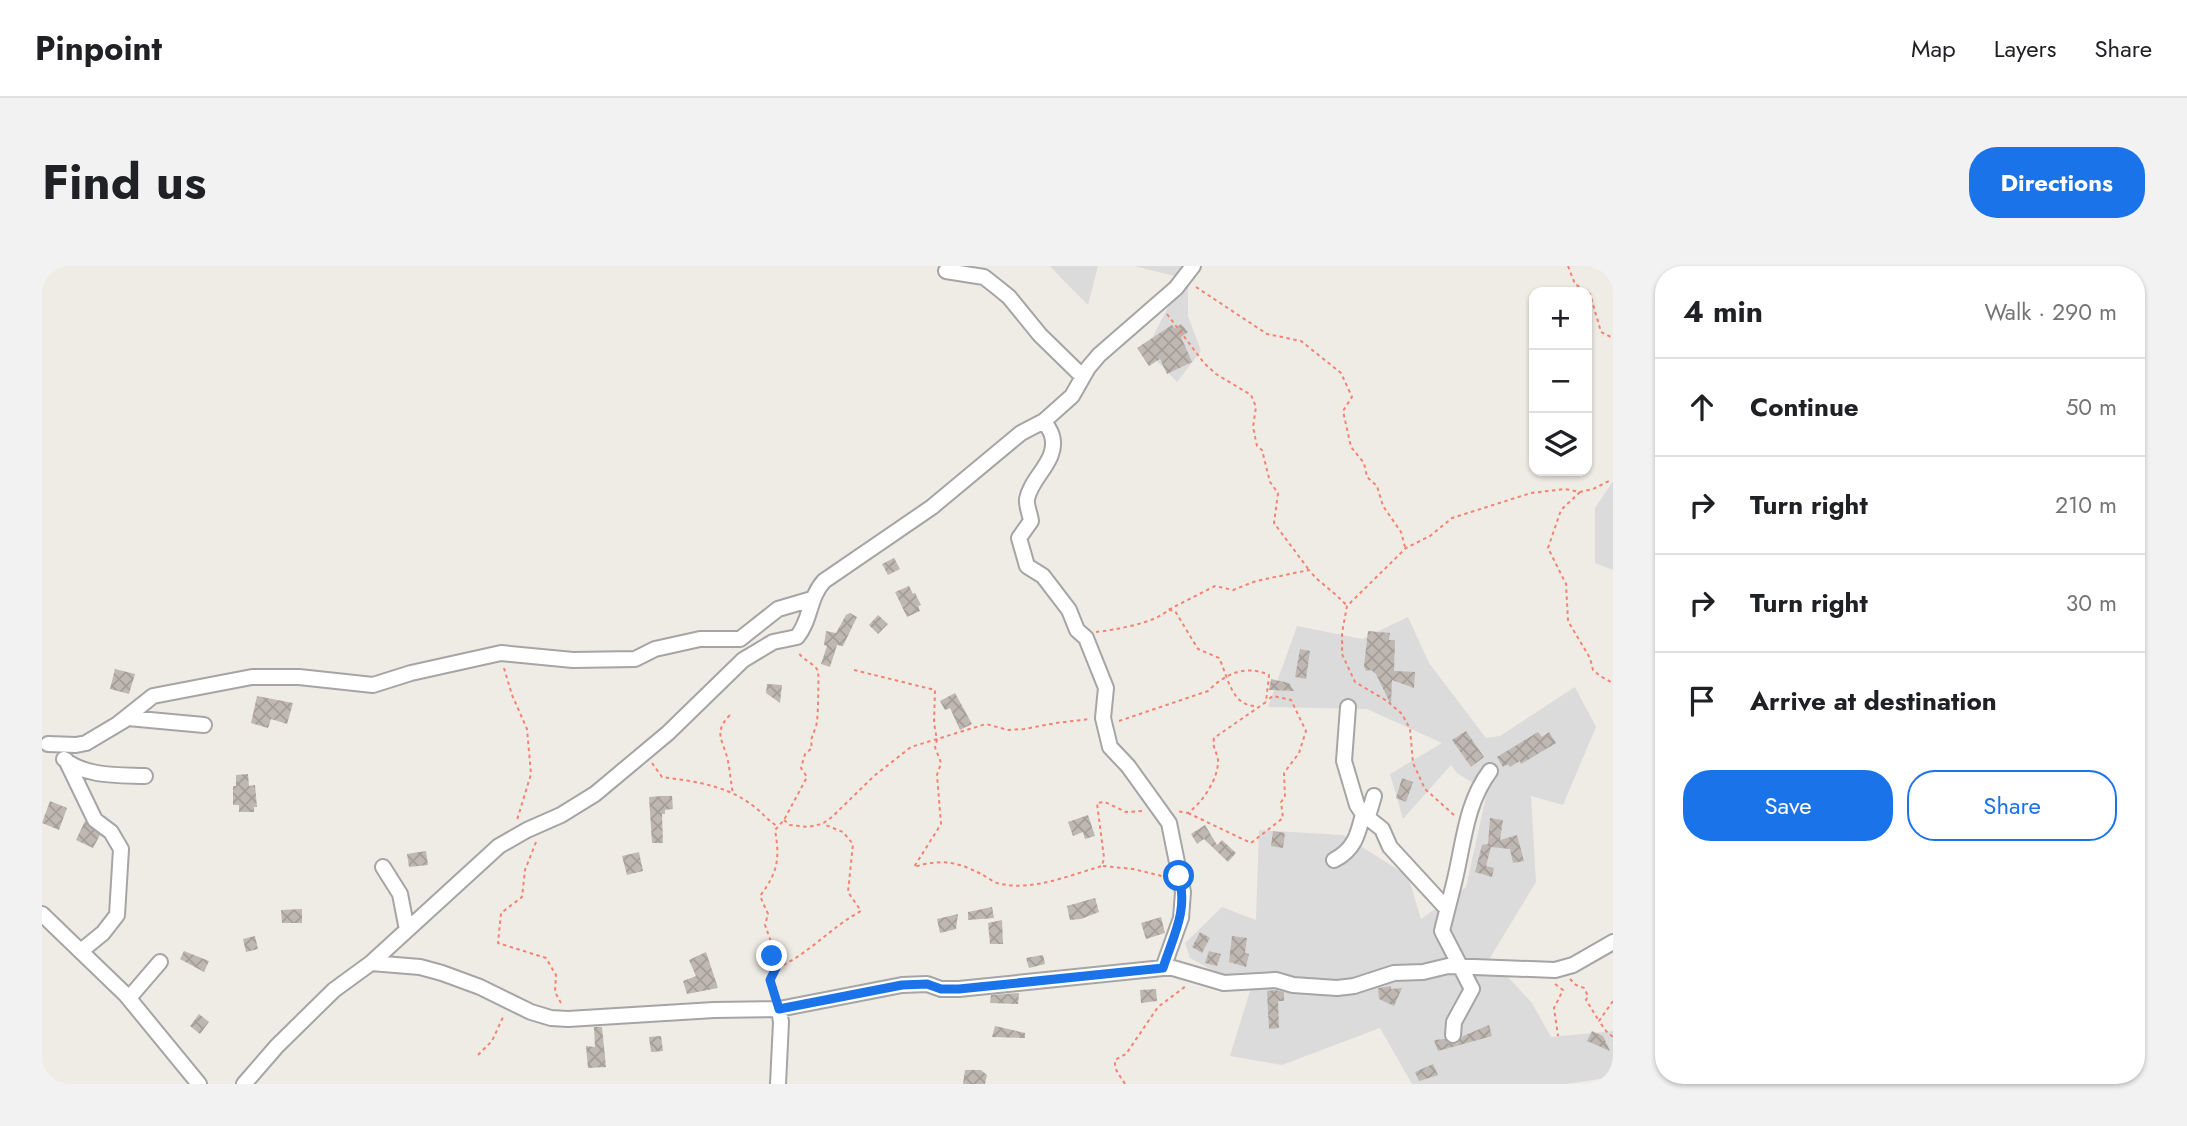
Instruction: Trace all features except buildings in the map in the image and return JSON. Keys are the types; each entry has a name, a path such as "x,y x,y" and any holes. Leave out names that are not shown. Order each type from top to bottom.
{"street":[{"path":"244,1084 277,1046 334,990 372,963 489,853 509,839 573,808 595,794 646,752 743,660 774,642 797,637 807,618 816,589 824,581 932,507 1021,433 1044,421 1072,396 1099,355 1161,301 1193,266"},
{"path":"946,271 984,277 1009,297 1040,335 1083,377"},
{"path":"1044,421 1053,438 1052,449 1027,499 1031,521 1019,538 1027,566 1050,584 1091,648 1106,688 1103,718 1110,747 1128,766 1169,823 1183,892 1181,918 1163,968"},
{"path":"119,723 153,696 253,677 299,677 373,685 411,673 500,653 573,660 635,659 655,649 700,639 740,639 778,609 812,599"},
{"path":"1348,707 1344,761 1357,805 1363,814 1382,829 1390,847 1447,909"},
{"path":"45,742 76,746 128,718 204,725"},
{"path":"45,742 76,767 99,773 145,776"},
{"path":"66,760 95,820 111,832 121,849 117,915 103,933 81,951"},
{"path":"1453,1035 1454,1022 1472,989 1442,931 1463,833 1482,781 1490,771"},
{"path":"1363,814 1369,813 1374,796"},
{"path":"1334,860 1351,848 1363,814"},
{"path":"383,867 400,894 407,930"},
{"path":"42,914 129,998 199,1084"},
{"path":"372,963 420,967 442,973 480,987 531,1013 551,1018 568,1018 779,1009 902,985 927,984 941,989 959,989 1163,968 1174,968 1224,983 1276,980 1293,985 1337,988 1354,986 1394,973 1423,972 1448,966 1551,970 1573,965 1613,942"},
{"path":"129,998 160,962"},
{"path":"778,1084 781,1022 779,1009"}],"path":[{"path":"1568,266 1575,284 1590,294 1601,332 1613,338"},
{"path":"1183,278 1267,334 1301,341 1341,373 1352,397 1343,411 1352,447 1364,463 1367,477 1377,486 1383,506 1401,532 1406,548"},
{"path":"1161,301 1170,320 1204,363 1216,374 1251,395 1256,407 1253,427 1257,446 1262,450 1270,482 1278,493 1274,523 1317,581 1331,588 1347,606"},
{"path":"1463,833 1452,812 1425,789 1413,763 1410,729 1402,714 1387,701 1355,682 1342,654 1342,633 1347,606 1406,548 1430,536 1452,518 1531,493 1565,489 1580,492 1611,480"},
{"path":"1580,492 1562,510 1548,548 1566,584 1568,621 1590,658 1593,670 1613,683"},
{"path":"1081,634 1139,623 1163,615 1215,586 1233,590 1256,581 1310,570"},
{"path":"1168,610 1175,611 1198,649 1219,658 1236,699 1250,707 1258,706"},
{"path":"779,1009 770,980 776,968 765,926 768,914 760,896 777,869 775,830 784,820 807,777 801,768 805,754 812,748 811,735 818,724 819,672 798,652 797,637"},
{"path":"500,653 512,695 527,729 531,774 509,839"},
{"path":"784,820 790,825 808,827 822,824 874,776 911,747 986,724 1008,730 1103,718 1118,722 1208,691 1228,676 1248,669 1269,676 1266,702"},
{"path":"854,670 935,690 935,747 941,763 937,775 941,824 914,867 934,861 950,862 971,869 999,884 1021,886 1045,883 1102,866 1133,869 1160,877 1179,876"},
{"path":"1102,866 1104,858 1097,803 1105,802 1126,812 1158,809 1188,813 1251,843 1283,818 1281,802 1285,797 1284,773 1299,753 1306,731 1291,700 1273,696 1214,738 1212,747 1218,759 1216,778 1197,806 1188,813"},
{"path":"730,715 723,722 719,738 727,758 733,795"},
{"path":"646,752 662,777 711,785 752,805 765,819 778,827"},
{"path":"776,968 794,960 840,922 861,911 848,892 853,844 843,832 822,824"},
{"path":"540,825 525,870 522,897 502,913 498,943 546,958 556,975 555,992 568,1018"},
{"path":"1551,970 1568,975 1576,985 1584,988 1588,996 1586,1000 1606,1031 1613,1037"},
{"path":"1551,970 1555,985 1563,990 1554,1008 1558,1036"},
{"path":"1125,1084 1114,1067 1115,1060 1126,1054 1158,1007 1186,986 1194,975"},
{"path":"1599,1021 1613,1001"},
{"path":"478,1055 492,1041 501,1019 514,1004"}],"shaded area":[{"path":"1050,266 1098,266 1088,305 1062,279"},
{"path":"1134,266 1192,266 1188,275 1188,316 1201,351 1177,382 1146,350 1183,278"},
{"path":"1613,481 1613,570 1595,563 1595,508"},
{"path":"1408,617 1429,663 1486,738 1500,736 1575,687 1596,727 1563,805 1531,796 1536,882 1490,958 1532,1003 1551,1037 1613,1031 1613,1077 1566,1084 1412,1084 1380,1028 1282,1065 1230,1056 1250,991 1190,958 1185,943 1222,907 1256,920 1259,830 1343,835 1408,876 1421,919 1466,887 1487,792 1457,773 1451,765 1403,819 1390,774 1442,743 1367,709 1268,707 1297,626 1362,639"}],"route":[{"path":"772,956 776,968 770,980 779,1009 902,985 927,984 941,989 959,989 1163,968 1181,918 1183,892 1179,876"}]}
